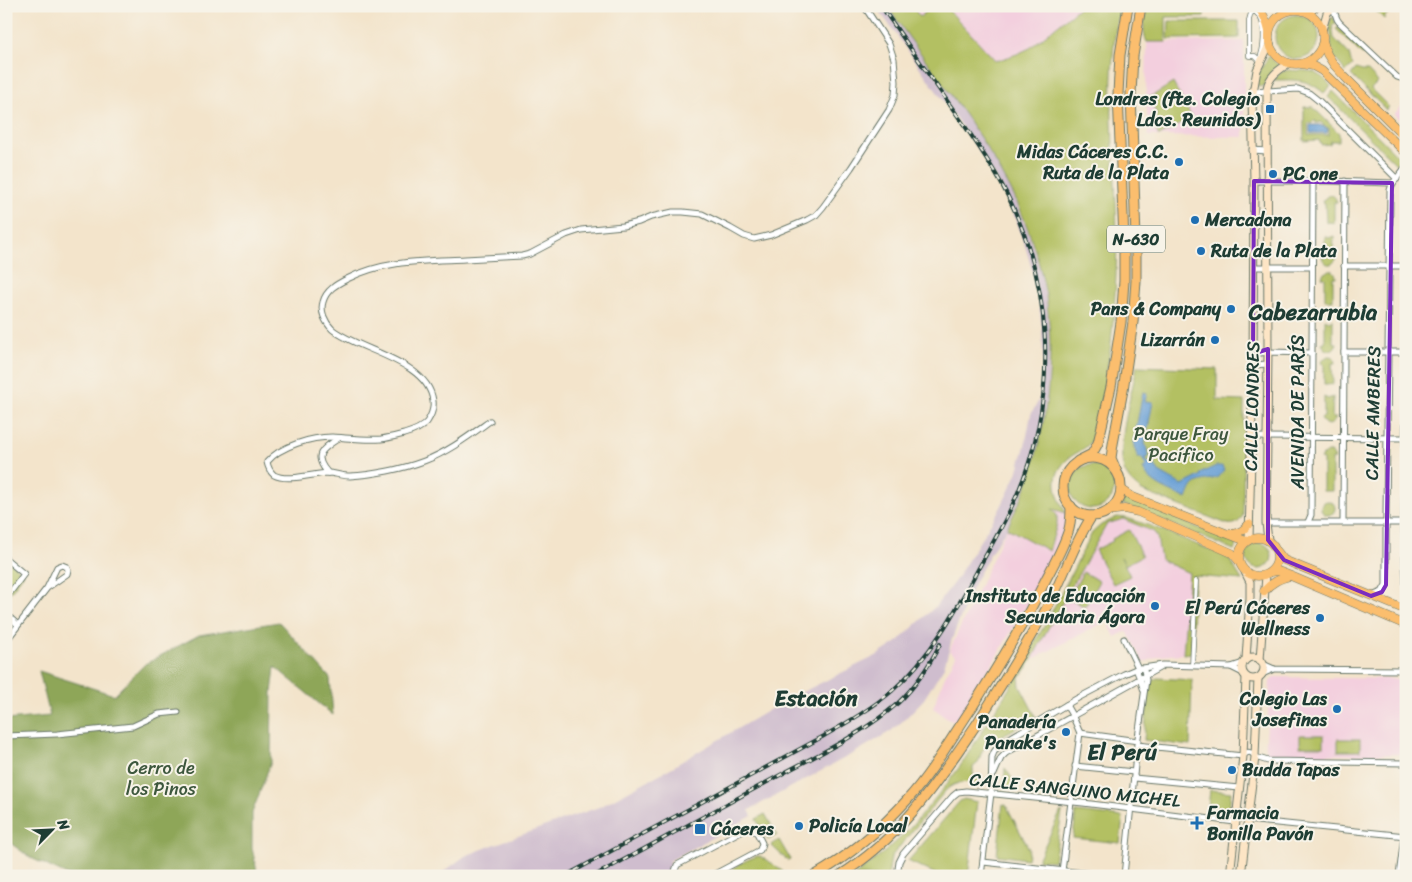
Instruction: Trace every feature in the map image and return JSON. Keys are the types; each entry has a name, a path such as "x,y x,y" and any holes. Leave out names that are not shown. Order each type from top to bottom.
{"highway":[{"name":"N-630","path":"814,876 865,841 888,820 933,766 995,671 1035,601 1063,545 1071,517 1071,506 1065,498 1064,479 1071,467 1092,454 1098,443 1112,387 1121,322 1124,240 1118,94 1120,55 1128,6"},
{"name":"N-630","path":"1121,489 1120,478 1112,458 1133,322 1136,281 1131,94 1133,56 1141,6"},
{"path":"1078,461 1087,458 1101,459 1116,470"},
{"path":"1071,506 1082,514 1100,515 1108,511 1118,501 1121,489"},
{"path":"839,876 896,831 917,808 943,774 1006,678 1052,598 1092,516"}],"main road":[{"path":"1280,6 1308,12 1314,16 1319,22 1327,54 1334,65 1406,138"},
{"path":"1308,12 1318,6"},
{"path":"1322,30 1327,13 1333,7"},
{"path":"1256,8 1263,12 1270,33"},
{"path":"1295,10 1286,12 1272,24 1270,44 1274,52 1279,58 1289,63 1313,66 1322,71 1405,153"},
{"path":"1299,63 1308,61 1315,56 1323,39"},
{"name":"CALLE LONDRES","path":"1247,540 1250,524 1253,365 1253,90 1257,70 1270,44"},
{"path":"1268,90 1268,82 1272,76 1289,63"},
{"name":"CALLE LONDRES","path":"1268,90 1266,523 1268,540"},
{"path":"1121,489 1133,497 1223,533 1247,540 1256,537 1268,540 1284,560 1406,610"},
{"path":"1108,511 1124,509 1138,512 1232,553 1239,561 1250,582 1245,661 1242,669 1244,675 1243,756 1230,876"},
{"path":"1223,533 1238,533 1250,524"},
{"path":"1239,561 1240,550 1247,540"},
{"path":"1244,675 1252,679 1260,676 1264,671 1261,662 1264,591 1268,573 1277,562 1276,551"},
{"path":"1245,572 1255,576 1278,571 1406,625"},
{"path":"1264,591 1277,580 1291,576"},
{"path":"1245,661 1253,657 1261,662"},
{"path":"1241,876 1255,758 1260,676"}],"street":[{"path":"490,421 443,453 423,461 378,472 350,476 328,473 304,477 283,477 275,476 269,470 267,462 273,454 282,449 313,439 331,437 382,439 412,432 425,424 430,416 434,406 432,395 428,387 414,373 382,354 345,337 332,329 325,320 322,303 327,293 338,284 357,274 381,266 408,262 522,256 581,230 623,226 640,222 651,216 673,212 702,214 744,236 754,239 771,235 816,215 851,168 888,110 895,95 894,59 889,44 864,6"},
{"path":"1333,7 1339,22 1396,77 1406,80"},
{"path":"1256,8 1263,24 1262,53 1259,60 1256,56 1249,56 1250,13 1256,8"},
{"path":"1253,90 1298,89 1309,93 1397,179"},
{"path":"1252,150 1267,151"},
{"path":"1254,181 1392,183 1406,166"},
{"name":"AVENIDA DE PARÍS","path":"1308,522 1311,515 1313,181"},
{"path":"1343,522 1345,181"},
{"name":"CALLE AMBERES","path":"1371,596 1382,592 1386,585 1390,190 1392,183"},
{"path":"1253,266 1312,267"},
{"path":"1344,266 1406,266"},
{"path":"1252,354 1312,352"},
{"path":"1344,352 1406,352"},
{"path":"1253,365 1268,364"},
{"name":"CALLE AMBERES","path":"1406,391 1406,594"},
{"path":"1252,437 1405,438"},
{"path":"328,473 319,459 329,444 340,438"},
{"path":"1266,523 1405,523"},
{"path":"6,559 24,574 6,598"},
{"path":"6,640 47,588 57,567 62,565 66,567 68,572 47,588"},
{"path":"1192,666 1196,581"},
{"path":"6,614 18,625"},
{"path":"1124,639 1143,677 1144,692 1124,876"},
{"path":"981,876 991,793 992,757 1001,743 1066,705 1138,668 1163,665 1231,667 1245,661"},
{"path":"1261,662 1274,669"},
{"path":"992,777 1001,758 1006,753 1163,665"},
{"path":"1231,667 1244,675"},
{"path":"1260,676 1274,669 1406,670"},
{"path":"1129,685 1137,686 1144,692"},
{"path":"1062,871 1080,733 1066,705"},
{"path":"1060,709 1067,720"},
{"path":"6,736 58,734 133,726 159,714 178,712"},
{"path":"1080,733 1138,743 1243,756 1250,761 1255,758 1268,761 1406,763"},
{"path":"1001,743 1006,753"},
{"path":"1075,766 1239,788"},
{"name":"CALLE SANGUINO MICHEL","path":"898,876 899,862 903,854 958,792 991,793 1235,822"},
{"path":"1248,820 1405,836"},
{"path":"1399,876 1406,821"},
{"path":"678,876 675,871 677,865 746,829 754,830 762,843 760,850 711,876"},
{"path":"983,862 1112,876"},
{"path":"725,876 731,865"}],"highlighted area":[{"path":"1254,181 1392,183 1386,585 1382,592 1371,596 1284,560 1268,540 1268,349 1253,354"}],"shaded area":[{"path":"876,6 887,6 986,145 1011,189 1028,231 1040,269 1048,311 1050,350 1047,396 1042,431 1031,473 1007,528 974,583 952,639 944,667 924,699 891,731 749,810 752,816 669,861 676,876 438,876 465,856 599,807 669,769 786,700 876,656 896,643 935,607 955,581 1001,507 1017,474 1031,414 1040,395 1043,359 1042,327 1036,284 1015,218 1002,189 982,155"},
{"path":"912,6 932,6 920,17"},
{"path":"945,6 1081,6 1030,48 996,61"},
{"path":"1244,41 1244,137 1148,136 1147,42"},
{"path":"1406,102 1406,126 1394,114"},
{"path":"1022,496 1034,503 1066,513 1062,535 1036,590 955,723 933,708 944,678 956,656 949,651"},
{"name":"Instituto de Educación Secundaria Ágora","path":"1123,519 1154,532 1161,560 1189,573 1183,654 1160,656 1143,663 1127,631 1115,637 1107,621 1031,660 1107,524"},
{"name":"Colegio Las Josefinas","path":"1275,677 1406,679 1406,737 1404,754 1265,754 1270,681"}],"green space":[{"path":"887,6 912,6 920,17 932,6 945,6 996,61 1030,48 1081,6 1120,6 1113,55 1112,79 1112,129 1117,238 1111,343 1094,435 1088,445 1063,464 1056,478 1059,498 1066,513 1052,509 1057,515 1057,524 1049,551 1007,528 1029,479 1037,453 1048,392 1050,331 1043,280 1034,248 1017,201 997,164 967,118"},
{"path":"1147,6 1204,6 1204,17 1166,17 1166,42 1147,42 1144,29"},
{"path":"1371,6 1388,6 1392,11 1384,19"},
{"path":"1301,15 1313,21 1318,28 1318,46 1313,53 1306,58 1293,59 1285,56 1278,49 1275,33 1278,25 1285,18"},
{"path":"1333,17 1336,23 1332,26 1334,38 1349,54 1353,65 1346,72 1331,51 1329,26"},
{"path":"1169,21 1239,21 1239,38 1168,39"},
{"path":"1338,27 1365,53 1362,55 1336,29"},
{"path":"1269,56 1279,66 1272,71 1265,85 1260,87 1257,85 1259,72"},
{"path":"1356,69 1368,71 1378,82 1371,89 1389,107 1386,110 1351,75"},
{"path":"1289,70 1314,72 1331,86 1324,93 1306,82 1274,80 1281,72"},
{"path":"1173,83 1192,118 1159,136 1150,119 1157,115 1149,98"},
{"path":"1333,91 1402,160 1399,167 1328,97"},
{"path":"1304,107 1313,107 1339,133 1339,141 1331,141 1330,144 1321,145 1319,140 1304,141","holes":["1316,121 1316,123 1321,122 1329,128 1329,135 1308,135 1308,123"]},
{"path":"1329,195 1332,195 1337,202 1334,202 1334,223 1326,223 1325,203 1322,202"},
{"path":"1325,236 1329,238 1334,236 1333,257 1337,257 1332,264 1327,264 1322,257 1325,256"},
{"path":"1329,270 1334,272 1336,277 1333,277 1333,300 1325,300 1325,278 1322,277"},
{"path":"1325,319 1329,321 1333,319 1333,343 1337,343 1332,350 1327,350 1322,343 1325,342"},
{"path":"1328,356 1333,358 1335,363 1332,363 1333,384 1324,384 1324,364 1321,363"},
{"name":"Parque Fray Pacífico","path":"1137,366 1217,369 1217,400 1244,401 1243,515 1237,523 1227,524 1142,491 1127,477 1122,460 1123,433"},
{"path":"1324,397 1328,399 1333,397 1332,418 1336,418 1328,425 1321,418 1324,417"},
{"path":"1327,452 1330,452 1335,459 1332,459 1332,491 1323,491 1323,460 1320,459"},
{"path":"1088,465 1096,465 1108,471 1114,487 1108,503 1096,509 1088,509 1076,503 1070,491 1070,483 1076,471"},
{"path":"1125,497 1237,544 1234,550 1122,504"},
{"path":"1328,501 1333,503 1335,508 1333,513 1328,515 1323,513 1321,508 1323,503"},
{"path":"1117,517 1127,518 1162,530 1214,551 1229,559 1242,580 1195,576 1191,653 1183,654 1189,573 1161,560 1157,537 1154,532 1123,519 1107,524 1027,669 1019,677 1020,686 1035,715 1034,719 991,741 982,751 978,763 973,767 973,775 979,778 978,783 965,782 946,790 891,857 888,876 854,876 887,850 912,826 961,765 1017,676 1015,674 1045,625 1092,533 1101,525"},
{"path":"1129,530 1142,556 1125,565 1121,557 1130,576 1113,584 1095,550"},
{"path":"1259,543 1268,547 1272,556 1268,565 1259,569 1250,565 1246,556 1250,547"},
{"path":"6,559 24,574 6,598"},
{"path":"1083,572 1099,581 1085,607 1069,598"},
{"name":"Cerro de los Pinos","path":"279,622 330,678 333,715 275,667 272,693 271,762 252,813 252,848 258,876 69,876 31,858 6,840 6,720 50,716 39,671 114,695 145,664 199,635"},
{"path":"1157,678 1192,680 1190,746 1144,740 1149,687 1153,680"},
{"path":"1300,735 1324,735 1324,746 1300,746"},
{"path":"1338,739 1360,739 1360,751 1338,751"},
{"path":"1005,768 1017,786 1004,790"},
{"path":"1210,790 1231,792 1229,810 1208,808"},
{"path":"964,799 977,802 968,876 940,876 908,861 960,801"},
{"path":"1003,804 1006,805 1029,849 1027,859 997,855"},
{"path":"1061,811 1054,861 1038,860"},
{"path":"1076,812 1123,817 1120,843 1073,838"},
{"path":"765,814 777,835 768,840 756,819"},
{"path":"779,840 790,859 788,861 771,845"},
{"path":"758,856 785,873 796,876 731,876 730,871 735,867"}],"water":[{"path":"1310,125 1320,125 1328,129 1327,133 1310,133"},
{"path":"1143,392 1147,393 1145,401 1153,402 1145,443 1149,457 1145,458 1148,463 1152,461 1159,472 1182,485 1216,466 1222,466 1224,470 1218,477 1195,484 1187,499 1151,480 1143,469 1146,466 1142,458 1138,458 1134,447 1134,439"}],"railway":[{"path":"565,876 824,736 884,698 919,663 943,631 1016,497 1030,458 1040,419 1045,379 1045,338 1041,298 1032,259 1019,220 1001,183 983,153 881,6"},
{"path":"594,876 827,750 871,724 911,690 927,668 940,644"}],"place":[{"name":"Londres (fte. Colegio Ldos. Reunidos)","path":"1270,109"},
{"name":"Midas Cáceres C.C. Ruta de la Plata","path":"1179,162"},
{"name":"PC one","path":"1273,174"},
{"name":"Mercadona","path":"1195,220"},
{"name":"Ruta de la Plata","path":"1201,251"},
{"name":"Pans & Company","path":"1231,309"},
{"name":"Lizarrán","path":"1215,340"},
{"name":"Instituto de Educación Secundaria Ágora","path":"1155,606"},
{"name":"El Perú Cáceres Wellness","path":"1320,618"},
{"name":"Colegio Las Josefinas","path":"1337,709"},
{"name":"Panadería Panake's","path":"1066,732"},
{"name":"Budda Tapas","path":"1232,770"},
{"name":"Farmacia Bonilla Pavón","path":"1197,823"},
{"name":"Policía Local","path":"799,826"},
{"name":"Cáceres","path":"700,829"}],"district":[{"name":"Cabezarrubia","path":"1313,312"},
{"name":"Estación","path":"816,698"},
{"name":"El Perú","path":"1122,752"}]}
